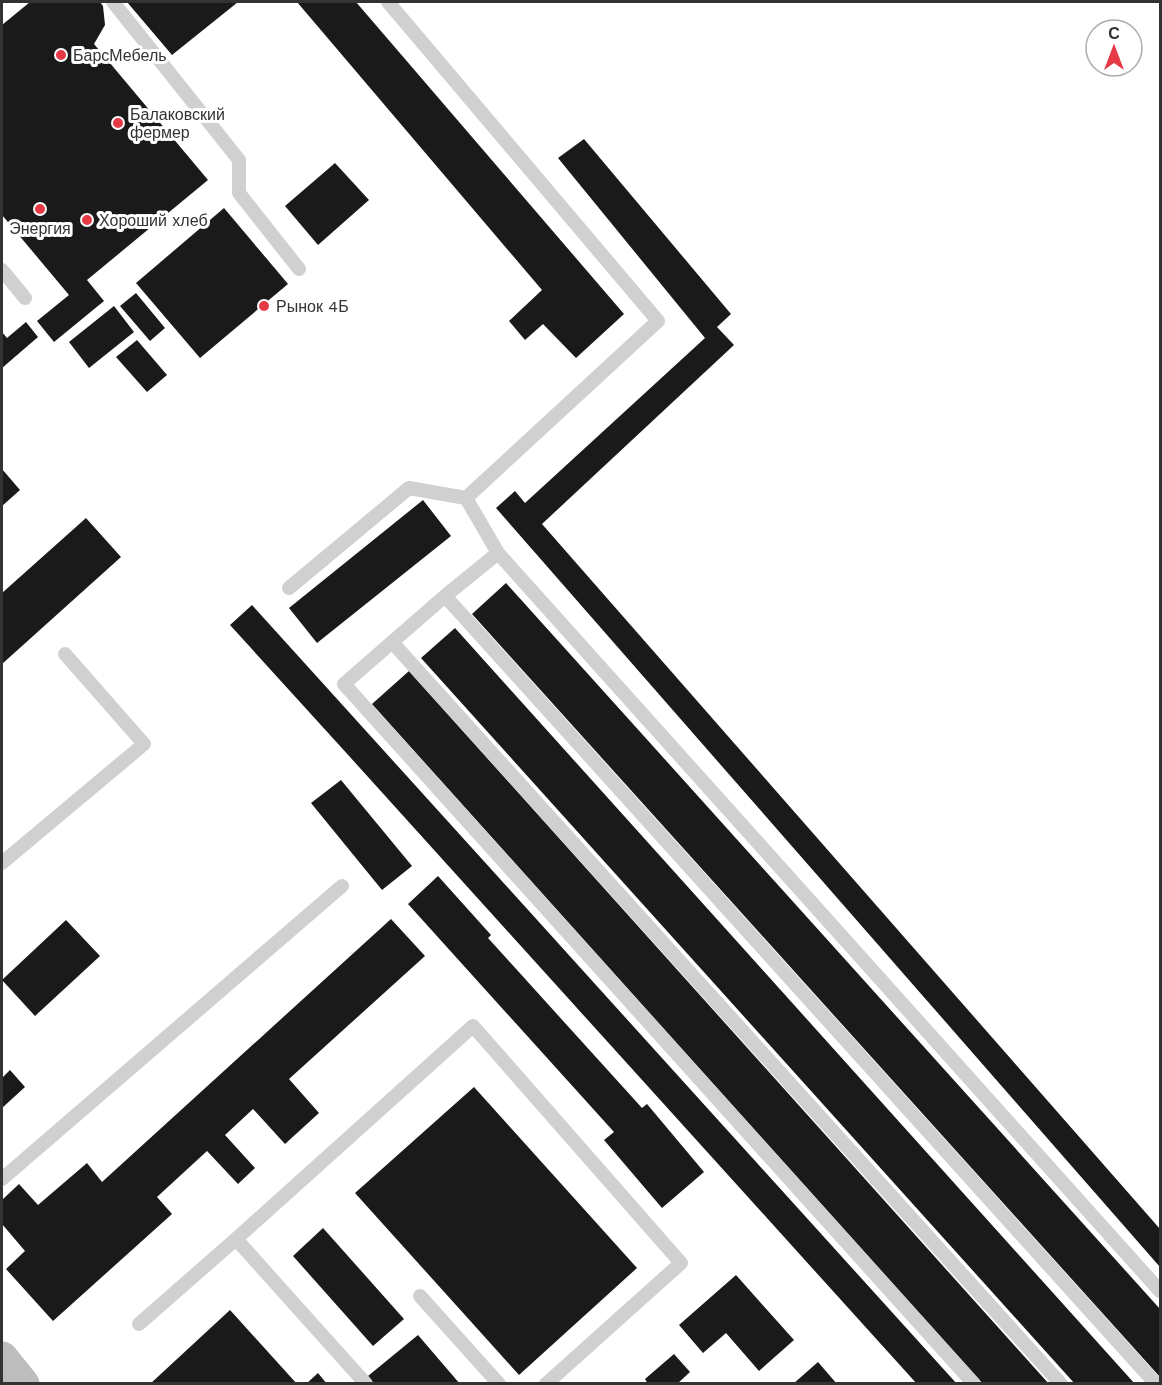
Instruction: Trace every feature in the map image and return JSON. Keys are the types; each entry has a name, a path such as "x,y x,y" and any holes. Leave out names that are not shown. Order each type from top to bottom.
{"main road":[{"path":"2,1358 23,1383"}],"lane":[{"path":"113,2 239,160 239,193 299,269"},
{"path":"388,2 658,321 466,498"},
{"path":"2,270 24,298"},
{"path":"289,588 409,488 466,498 498,553 1161,1291"},
{"path":"498,553 344,684 974,1383"},
{"path":"445,596 1156,1383"},
{"path":"392,642 1062,1383"},
{"path":"2,863 144,744 64,654"},
{"path":"2,1179 342,886"},
{"path":"139,1324 472,1026 681,1263 546,1383"},
{"path":"236,1239 366,1383"},
{"path":"420,1296 499,1383"}],"building":[{"path":"30,2 100,2 103,6 105,25 94,44 208,180 87,280 104,301 54,342 37,321 69,295 2,215 2,25"},
{"path":"127,2 238,2 172,55"},
{"path":"297,2 356,2 624,314 576,358 543,324 525,340 509,321 542,290"},
{"path":"584,139 731,314 717,327 734,345 542,524 1160,1229 1160,1267 496,508 515,491 525,503 705,338 558,158"},
{"path":"335,163 369,200 318,245 285,206"},
{"path":"224,208 288,284 200,358 136,283"},
{"path":"136,293 165,328 150,341 120,306"},
{"path":"114,306 134,332 89,368 69,342"},
{"path":"26,322 38,337 2,368 2,332 7,338"},
{"path":"137,340 167,375 147,392 116,357"},
{"path":"2,469 20,490 2,506"},
{"path":"423,500 451,536 317,643 289,608"},
{"path":"86,518 121,557 2,664 2,593"},
{"path":"506,583 1160,1309 1160,1377 472,614"},
{"path":"252,605 957,1384 917,1384 230,625"},
{"path":"455,628 1135,1384 1075,1384 421,658"},
{"path":"409,671 1049,1384 983,1384 372,704"},
{"path":"341,780 412,866 382,890 311,803"},
{"path":"438,876 491,935 488,938 642,1108 647,1104 704,1172 662,1208 604,1140 614,1132 408,904"},
{"path":"391,919 425,956 289,1079 319,1113 285,1144 253,1109 225,1135 255,1168 238,1184 207,1151 157,1197 172,1214 53,1321 6,1269 25,1251 2,1224 2,1200 19,1184 38,1205 87,1163 102,1182"},
{"path":"66,920 100,956 35,1016 2,980"},
{"path":"10,1070 25,1087 2,1108 2,1078"},
{"path":"474,1087 637,1268 519,1375 355,1193"},
{"path":"323,1228 404,1319 373,1346 293,1256"},
{"path":"736,1275 794,1340 759,1371 726,1333 703,1353 679,1325"},
{"path":"230,1310 297,1384 150,1384"},
{"path":"418,1335 460,1384 374,1384 368,1376"},
{"path":"674,1354 690,1372 677,1384 648,1384 645,1379"},
{"path":"818,1362 837,1384 793,1384"},
{"path":"318,1373 327,1384 306,1384"}],"place":[{"name":"БарсМебель","path":"61,55"},
{"name":"Балаковский фермер","path":"118,123"},
{"name":"Энергия","path":"40,209"},
{"name":"Хороший хлеб","path":"87,220"},
{"name":"Рынок 4Б","path":"264,306"}]}
